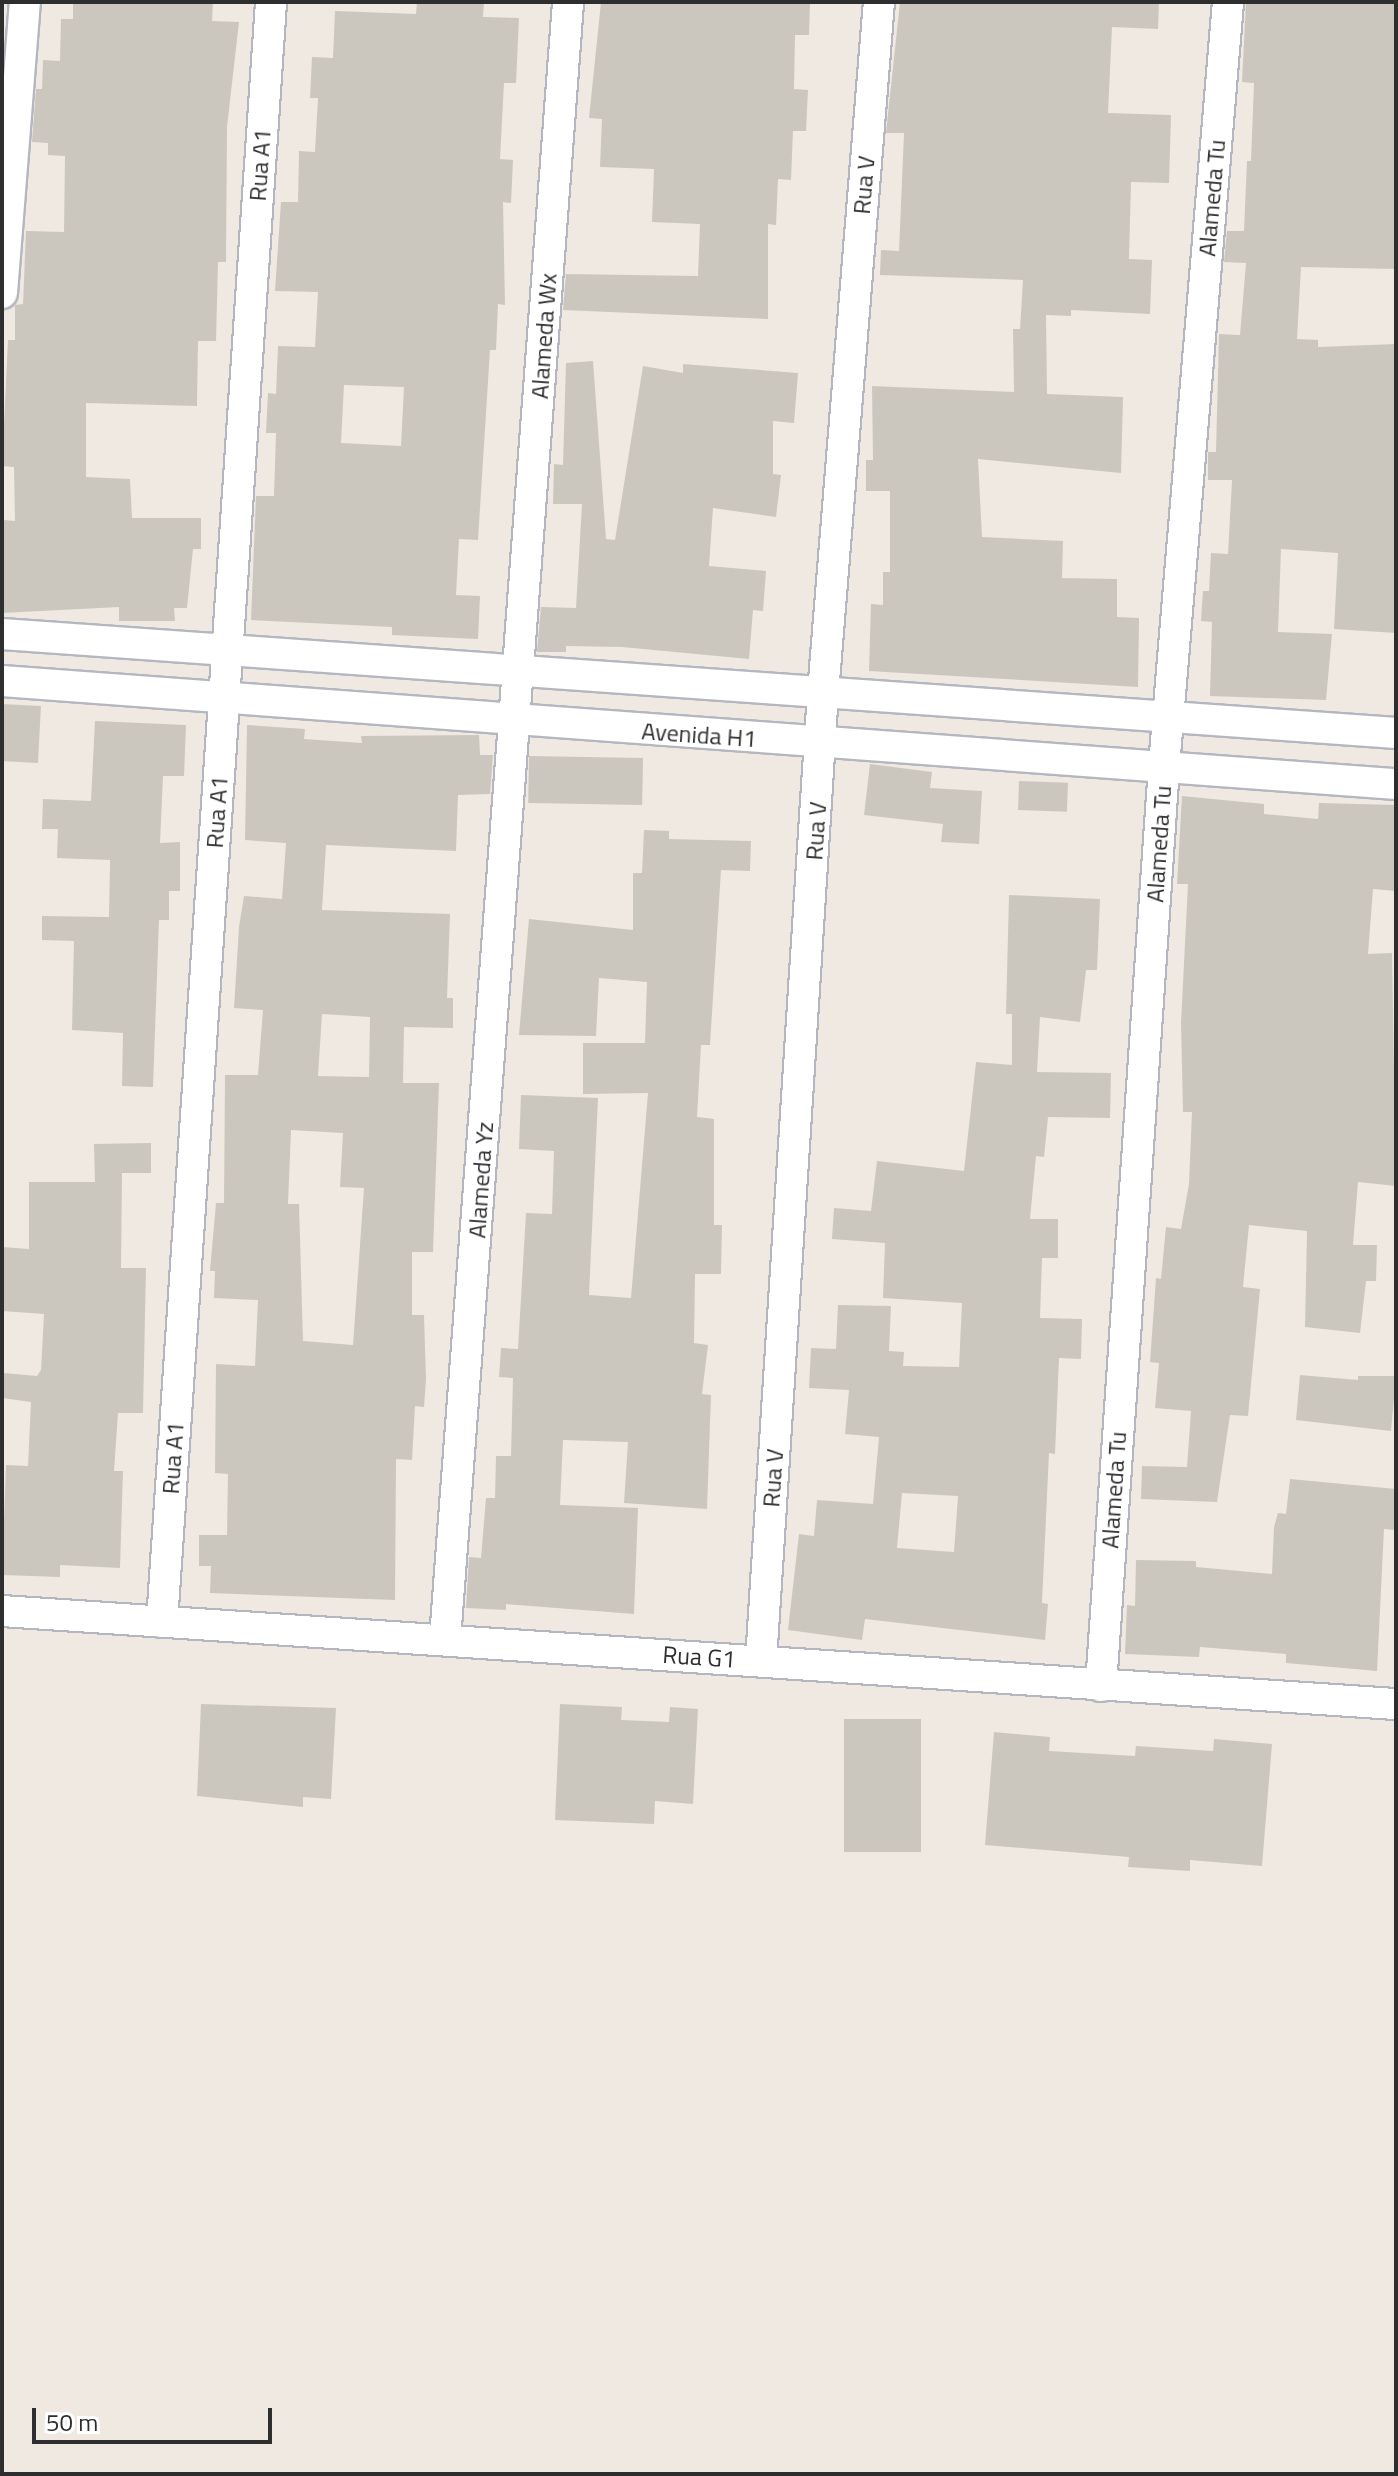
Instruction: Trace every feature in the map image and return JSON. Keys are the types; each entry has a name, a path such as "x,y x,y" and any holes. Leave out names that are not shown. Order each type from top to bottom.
{"street":[{"path":"2,293 25,2"},
{"name":"Rua A1","path":"162,1622 230,651 271,2"},
{"name":"Alameda Wx","path":"517,722 568,2"},
{"name":"Rua V","path":"761,1661 823,693 879,2"},
{"name":"Alameda Tu","path":"1101,1686 1164,766 1171,718 1228,2"},
{"path":"2,634 1396,733"},
{"name":"Avenida H1","path":"2,681 517,722 1396,784"},
{"name":"Alameda Yz","path":"445,1639 517,722"},
{"name":"Rua G1","path":"2,1611 1396,1704"}],"building":[{"path":"73,2 213,2 212,21 239,22 227,127 226,262 218,262 216,341 198,341 197,406 86,403 86,477 130,479 132,518 201,518 201,549 193,549 187,608 174,608 175,621 119,621 119,607 2,613 4,520 15,521 14,467 2,466 8,340 15,340 15,305 23,304 26,231 64,232 65,156 48,155 48,143 32,142 36,89 42,89 43,60 60,61 61,19 73,19"},
{"path":"417,2 484,2 483,17 519,18 516,83 504,83 500,159 513,160 511,203 503,202 505,305 498,304 496,350 490,350 478,540 459,539 456,595 480,596 478,639 392,635 392,627 251,620 256,496 274,496 276,433 266,433 268,393 276,394 278,346 315,347 318,292 275,291 281,202 298,202 299,151 315,152 318,98 310,98 312,57 333,58 335,11 416,14","holes":["344,385 404,387 401,446 341,443"]},
{"path":"601,2 810,2 809,35 795,35 794,89 808,90 806,131 793,131 791,180 778,179 776,225 768,224 768,319 563,310 566,274 698,276 700,224 652,222 654,169 600,167 602,119 589,118"},
{"path":"900,2 1159,2 1158,29 1112,27 1108,113 1171,115 1169,183 1131,182 1129,259 1152,260 1150,314 1071,310 1071,316 1046,315 1047,394 1123,397 1121,473 978,459 982,537 1063,541 1062,578 1117,579 1117,617 1139,618 1138,687 869,671 871,604 883,605 883,572 890,572 890,491 866,491 866,460 873,460 872,386 1014,392 1013,329 1020,329 1023,280 880,275 881,250 899,251 904,133 886,133"},
{"path":"1246,2 1396,2 1396,269 1301,267 1297,339 1318,340 1318,347 1396,344 1396,633 1334,629 1338,553 1281,549 1278,632 1332,634 1326,700 1210,696 1212,622 1201,621 1203,591 1209,591 1211,553 1228,554 1232,480 1208,480 1208,452 1216,452 1219,334 1240,335 1246,263 1224,262 1227,231 1244,231 1247,161 1251,161 1254,83 1242,82"},
{"path":"593,361 606,539 615,540 643,366 683,373 683,364 798,373 794,423 773,421 773,474 781,475 776,517 713,508 709,566 766,571 763,611 753,610 749,659 622,647 566,646 566,652 537,652 541,607 576,608 582,504 553,504 554,464 563,465 566,363"},
{"path":"2,704 41,706 38,763 2,761"},
{"path":"95,721 186,725 184,776 163,776 160,843 180,842 180,891 169,891 169,920 159,920 153,1087 122,1086 123,1033 72,1030 74,941 42,940 42,916 109,917 110,860 57,858 58,829 42,829 43,799 91,801"},
{"path":"247,725 305,729 304,739 362,743 361,736 479,735 480,755 493,755 490,794 458,795 456,851 326,845 322,910 450,914 447,998 453,998 453,1028 404,1027 403,1083 439,1083 433,1252 412,1252 412,1315 424,1315 426,1379 424,1407 415,1406 412,1460 396,1459 395,1600 210,1593 211,1566 199,1566 199,1535 227,1535 228,1474 215,1473 216,1364 255,1366 258,1300 214,1298 215,1271 210,1271 216,1203 224,1203 225,1075 258,1075 263,1010 234,1008 244,896 282,899 286,843 245,840","holes":["322,1014 370,1017 369,1077 318,1076","291,1130 343,1133 340,1187 364,1188 353,1345 303,1341 299,1204 288,1204"]},
{"path":"529,756 643,758 642,805 528,803"},
{"path":"870,764 932,772 930,788 982,791 979,844 941,842 943,824 864,815"},
{"path":"1019,781 1068,783 1067,812 1018,810"},
{"path":"1182,796 1264,804 1264,814 1318,819 1319,803 1396,805 1396,891 1373,889 1368,954 1392,953 1396,1186 1358,1182 1353,1245 1377,1245 1376,1281 1366,1281 1360,1333 1305,1327 1307,1231 1249,1225 1243,1287 1260,1289 1248,1416 1230,1415 1217,1502 1141,1499 1142,1466 1187,1467 1191,1411 1155,1408 1159,1363 1150,1362 1156,1278 1161,1279 1166,1227 1181,1229 1189,1184 1192,1112 1183,1112 1181,1023 1188,884 1177,884"},
{"path":"644,830 669,831 669,839 751,841 750,871 721,870 710,1045 701,1045 697,1117 714,1119 714,1225 722,1225 721,1274 695,1274 694,1343 708,1345 702,1394 711,1395 707,1509 624,1503 628,1442 563,1440 560,1505 638,1508 634,1614 506,1604 506,1610 466,1608 469,1557 481,1558 486,1498 495,1498 496,1456 511,1456 513,1378 499,1377 501,1348 518,1349 526,1213 552,1214 554,1151 519,1149 521,1095 598,1098 589,1295 631,1298 648,1093 583,1094 583,1043 645,1043 647,982 599,978 596,1036 519,1035 529,919 633,930 633,873 642,873"},
{"path":"1009,895 1100,899 1097,970 1086,970 1080,1022 1040,1017 1037,1072 1111,1073 1110,1118 1048,1117 1044,1157 1036,1156 1030,1219 1058,1219 1058,1258 1042,1258 1040,1318 1082,1319 1081,1359 1059,1358 1055,1454 1049,1453 1042,1603 1048,1604 1045,1640 865,1619 862,1640 788,1630 799,1534 814,1536 817,1500 873,1504 879,1437 845,1434 849,1390 809,1388 811,1348 836,1349 838,1305 891,1306 889,1351 904,1352 903,1366 959,1367 962,1303 883,1298 885,1243 832,1239 834,1208 871,1211 877,1161 964,1171 976,1062 1012,1065 1012,1014 1006,1014","holes":["902,1493 958,1496 954,1552 897,1548"]},
{"path":"151,1143 151,1173 122,1173 121,1268 146,1268 143,1413 118,1413 114,1471 123,1471 120,1568 60,1565 60,1577 2,1575 6,1465 28,1466 31,1402 2,1398 4,1373 37,1376 41,1370 44,1314 2,1311 2,1247 29,1249 29,1182 95,1182 94,1144"},
{"path":"1300,1375 1358,1380 1358,1376 1396,1376 1391,1431 1296,1420"},
{"path":"1290,1479 1396,1489 1396,1530 1384,1529 1377,1671 1286,1663 1286,1654 1200,1647 1199,1657 1125,1654 1127,1605 1135,1606 1136,1560 1196,1561 1196,1567 1272,1574 1274,1527 1278,1513 1286,1514"},
{"path":"201,1704 336,1708 331,1799 303,1797 303,1807 197,1796"},
{"path":"560,1704 622,1707 621,1720 669,1722 670,1707 698,1709 693,1804 655,1801 654,1824 555,1820"},
{"path":"844,1719 921,1719 921,1852 844,1852"},
{"path":"994,1732 1050,1737 1049,1751 1135,1756 1136,1746 1213,1751 1214,1739 1272,1744 1262,1866 1190,1860 1190,1871 1128,1867 1129,1857 985,1845"}]}
